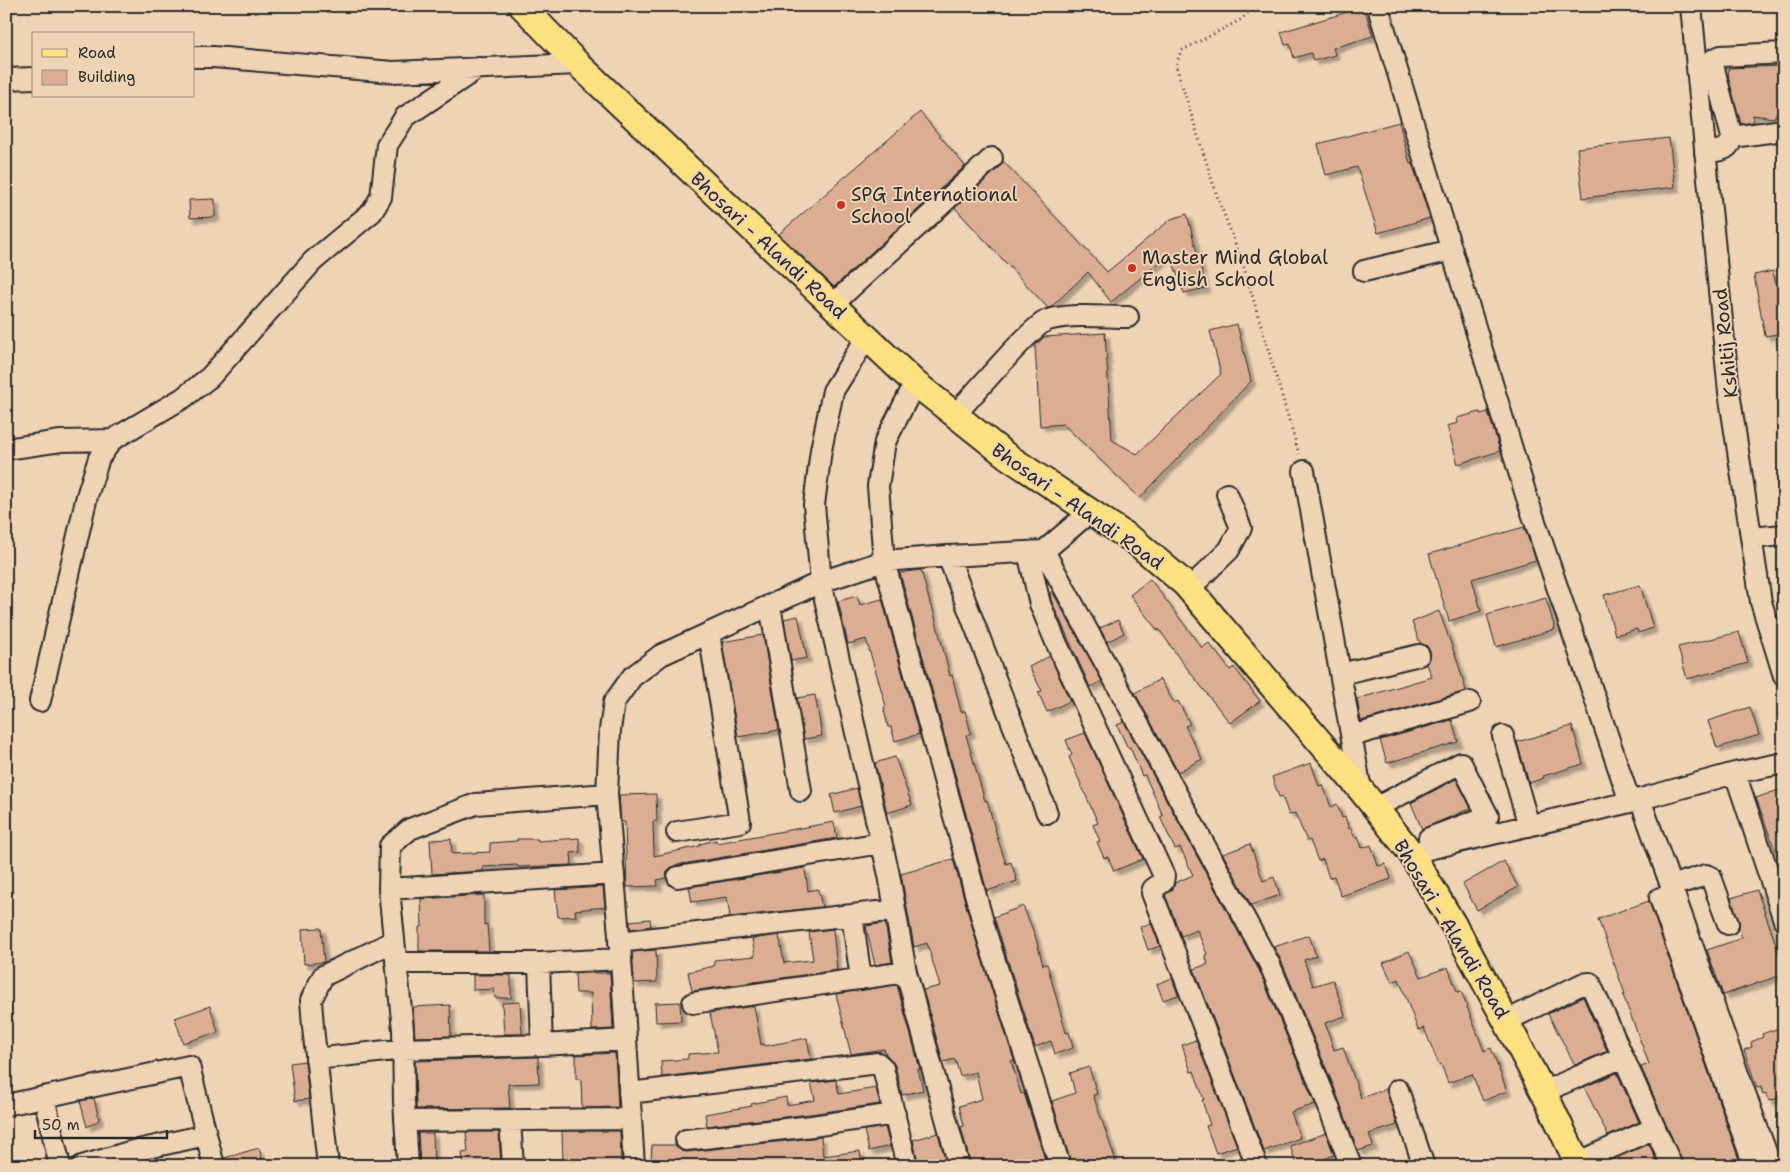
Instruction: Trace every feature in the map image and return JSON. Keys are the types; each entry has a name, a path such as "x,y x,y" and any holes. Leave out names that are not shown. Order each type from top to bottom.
{"main road":[{"name":"Bhosari - Alandi Road","path":"522,6 578,64 915,383 954,416 1007,456 1137,543 1189,589 1368,799 1409,850 1459,934 1506,1021 1543,1092 1576,1165"}],"street":[{"name":"Kshitij Road","path":"1691,6 1729,392 1761,602 1784,676"},
{"path":"1380,14 1526,495 1635,801 1671,886 1771,1166"},
{"path":"1705,153 1727,148 1731,144 1732,137 1712,65 1714,59 1721,56 1784,53"},
{"path":"195,57 393,72 578,64"},
{"path":"40,701 87,496 100,458 112,440 184,398 210,377 313,261 372,212 381,197 387,145 405,118 478,68"},
{"path":"6,79 32,78"},
{"path":"1732,137 1784,130"},
{"path":"832,305 992,158"},
{"path":"1364,271 1452,250"},
{"path":"954,416 1045,320 1060,317 1128,317"},
{"path":"867,337 833,391 821,450 814,505 821,582 881,844 906,972 959,1166"},
{"path":"915,383 885,442 878,486 884,561 986,933 1060,1166"},
{"path":"6,449 61,442 112,440"},
{"path":"1304,471 1352,736 1368,799 1461,763 1488,816 1409,850"},
{"path":"1189,589 1229,550 1241,528 1227,494"},
{"path":"634,1166 620,950 607,794 610,730 614,702 632,677 661,655 821,582 884,561 1036,551 1091,511"},
{"path":"1751,538 1784,535"},
{"path":"1036,551 1040,604 1164,876 1163,882 1153,889 1152,893 1256,1166"},
{"path":"1036,551 1270,965 1323,1092 1351,1166"},
{"path":"948,556 1047,812"},
{"path":"770,605 801,791"},
{"path":"677,832 740,822 709,633"},
{"path":"1341,674 1418,654"},
{"path":"1352,736 1470,702"},
{"path":"1503,736 1529,826"},
{"path":"1409,850 1529,826 1635,801 1735,773 1784,763"},
{"path":"1735,773 1784,920"},
{"path":"408,1166 403,1030 389,889 390,846 410,829 476,804 607,794"},
{"path":"678,877 881,844"},
{"path":"1646,858 1754,1166"},
{"path":"389,889 614,874"},
{"path":"1671,886 1706,875 1711,877 1728,924"},
{"path":"396,964 539,963 895,910"},
{"path":"852,915 861,979"},
{"path":"328,1166 311,1000 323,976 394,941"},
{"path":"539,963 542,1045"},
{"path":"693,1003 906,972"},
{"path":"1506,1021 1582,984 1590,984 1672,1166"},
{"path":"316,1059 403,1049 542,1045 626,1040"},
{"path":"1543,1092 1623,1058"},
{"path":"629,1093 876,1063 881,1065 882,1068 907,1166"},
{"path":"6,1105 189,1066 214,1166"},
{"path":"1398,1090 1424,1166"},
{"path":"44,1097 60,1166"},
{"path":"686,1140 812,1126 895,1114"},
{"path":"405,1121 631,1119"},
{"path":"510,1121 513,1166"},
{"path":"1576,1165 1655,1128"},
{"path":"82,1166 130,1159 206,1135"}],"path":[{"path":"1256,6 1242,19 1181,51 1176,66 1217,196 1242,261 1304,471"}],"building":[{"path":"1364,7 1373,36 1333,48 1335,55 1313,61 1311,53 1294,58 1290,44 1285,45 1281,32"},
{"path":"1784,66 1784,113 1777,112 1774,118 1753,115 1753,122 1741,124 1729,80 1728,68"},
{"name":"SPG International School","path":"920,112 965,166 834,287 779,234"},
{"path":"1399,122 1410,164 1412,163 1430,218 1378,233 1357,167 1326,175 1318,144"},
{"path":"1669,138 1675,187 1583,198 1577,148"},
{"path":"1003,161 1107,272 1171,219 1187,214 1206,288 1184,293 1170,254 1111,302 1088,272 1048,308 955,208 1000,167"},
{"path":"215,199 215,217 190,218 189,200"},
{"path":"1773,271 1776,286 1784,285 1784,333 1765,336 1754,275"},
{"path":"1237,324 1251,381 1140,498 1063,424 1040,426 1035,346 1044,337 1105,333 1112,440 1137,454 1221,374 1210,331"},
{"path":"1480,412 1480,414 1488,412 1500,451 1458,464 1447,426 1458,423 1457,418"},
{"path":"1524,527 1536,560 1472,579 1481,611 1449,621 1429,554"},
{"path":"921,570 961,712 965,711 971,733 966,735 985,801 987,800 1006,864 1011,862 1017,881 987,891 900,573"},
{"path":"1150,579 1202,648 1209,643 1230,670 1234,667 1260,701 1230,723 1179,658 1159,629 1158,631 1130,595"},
{"path":"1640,585 1653,628 1638,633 1637,629 1615,635 1604,595"},
{"path":"1052,591 1102,681 1090,687 1051,600 1050,593"},
{"path":"857,596 860,605 882,599 919,734 895,741 891,727 888,727 884,710 886,706 866,639 848,644 838,601"},
{"path":"1546,598 1555,629 1496,647 1487,615"},
{"path":"1439,611 1466,691 1361,721 1357,699 1432,677 1427,664 1430,652 1427,646 1420,643 1412,622"},
{"path":"798,616 807,658 791,661 784,619"},
{"path":"1118,620 1124,633 1107,642 1100,628"},
{"path":"1739,632 1748,663 1687,679 1678,647"},
{"path":"763,635 779,730 738,737 722,642"},
{"path":"1050,656 1070,701 1047,712 1038,692 1042,691 1029,667"},
{"path":"1160,679 1174,703 1178,701 1190,724 1185,726 1202,759 1178,772 1135,693"},
{"path":"815,695 822,736 804,739 797,698"},
{"path":"1750,707 1759,735 1717,748 1708,721"},
{"path":"1452,720 1458,742 1387,763 1380,740"},
{"path":"1124,722 1259,970 1315,1104 1291,1112 1300,1138 1264,1151 1194,969 1208,964 1205,955 1207,954 1197,930 1181,936 1165,895 1173,889 1175,883 1193,875 1180,847 1175,849 1160,817 1163,816 1145,775 1142,776 1130,747 1128,748 1117,725"},
{"path":"1572,726 1583,764 1543,776 1544,778 1529,783 1517,742"},
{"path":"1085,733 1143,859 1114,871 1108,857 1104,858 1097,842 1100,841 1093,825 1098,823 1069,757 1072,755 1066,740"},
{"path":"895,757 912,805 887,813 875,763"},
{"path":"1311,763 1319,786 1323,785 1331,807 1337,804 1342,818 1345,817 1349,829 1351,828 1355,838 1358,836 1362,848 1371,845 1378,866 1386,864 1391,879 1341,896 1334,876 1329,878 1323,859 1318,861 1310,840 1307,841 1295,813 1289,815 1282,796 1279,797 1272,777"},
{"path":"1456,779 1471,808 1422,829 1411,803"},
{"path":"857,788 861,806 835,813 831,795"},
{"path":"1784,788 1784,869 1782,869 1756,798"},
{"path":"656,794 657,821 653,821 654,856 700,846 700,844 716,840 717,843 834,822 837,838 676,865 670,868 666,878 657,880 658,886 627,887 625,822 621,822 619,795"},
{"path":"579,838 580,852 571,853 572,865 483,867 483,871 432,874 430,840 451,839 452,854 490,852 490,843 517,841 517,839 538,839 538,841"},
{"path":"1250,844 1263,881 1274,877 1280,895 1251,905 1223,854"},
{"path":"953,859 975,937 1014,1060 1011,1061 1021,1094 1024,1093 1047,1166 971,1166 961,1127 964,1126 959,1106 982,1099 976,1072 960,1076 955,1059 943,1062 923,990 940,986 927,943 914,947 901,874"},
{"path":"1504,861 1518,887 1477,910 1463,884"},
{"path":"805,868 808,891 818,889 822,907 730,917 727,897 692,902 689,887"},
{"path":"603,887 605,907 575,910 576,916 558,917 555,890"},
{"path":"1757,890 1784,968 1784,974 1723,995 1707,950 1742,938 1739,920 1731,898"},
{"path":"484,895 484,925 487,924 489,951 419,951 419,927 422,927 421,899"},
{"path":"1649,901 1741,1166 1684,1166 1641,1067 1649,1064 1623,995 1625,994 1598,919"},
{"path":"1023,906 1035,935 1043,965 1047,964 1066,1033 1069,1032 1073,1048 1055,1054 1051,1041 1035,1047 994,917"},
{"path":"650,919 651,926 630,929 630,921"},
{"path":"885,923 892,962 875,965 866,926"},
{"path":"1151,923 1160,946 1148,950 1140,927"},
{"path":"321,928 324,962 304,964 302,929"},
{"path":"833,929 837,970 692,991 688,972 714,966 714,960 755,956 752,939 779,935 784,963 813,960 809,932"},
{"path":"1309,935 1316,956 1304,960 1313,986 1333,980 1345,1016 1325,1023 1334,1050 1343,1047 1361,1098 1386,1089 1397,1125 1369,1134 1373,1146 1358,1151 1334,1087 1274,947"},
{"path":"656,950 657,982 634,983 632,952"},
{"path":"1409,951 1421,977 1448,967 1457,992 1461,991 1484,1051 1491,1048 1507,1091 1483,1101 1472,1074 1448,1083 1424,1028 1418,1030 1399,979 1392,982 1383,963"},
{"path":"575,973 610,973 613,1029 592,1030 591,993 576,993"},
{"path":"473,975 511,975 511,998 495,998 494,989 473,990"},
{"path":"1172,978 1178,995 1163,1000 1157,984"},
{"path":"897,985 920,1069 918,1069 923,1090 902,1095 895,1065 884,1049 851,1054 836,994"},
{"path":"1583,997 1607,1051 1575,1065 1548,1014"},
{"path":"520,1002 522,1034 504,1034 502,1003"},
{"path":"680,1002 681,1021 656,1022 655,1003"},
{"path":"450,1005 451,1036 415,1037 413,1007"},
{"path":"210,1006 218,1032 183,1043 175,1018"},
{"path":"754,1006 761,1045 764,1044 765,1046 807,1038 811,1059 662,1077 661,1061 688,1059 688,1054 718,1052 710,1013"},
{"path":"1784,1026 1784,1096 1769,1101 1767,1093 1763,1094 1761,1087 1757,1088 1744,1050 1752,1047 1751,1042 1763,1037 1762,1034"},
{"path":"1196,1040 1237,1146 1216,1153 1206,1126 1210,1125 1202,1100 1204,1100 1194,1071 1191,1072 1182,1045"},
{"path":"615,1053 618,1107 582,1108 581,1079 576,1079 576,1055"},
{"path":"538,1057 539,1083 508,1084 510,1108 416,1109 415,1061"},
{"path":"305,1061 309,1099 295,1101 290,1063"},
{"path":"1089,1067 1097,1094 1093,1095 1116,1161 1103,1166 1072,1166 1052,1101 1075,1093 1070,1073"},
{"path":"1617,1073 1639,1122 1608,1136 1584,1087"},
{"path":"836,1080 839,1094 876,1088 880,1104 707,1126 705,1114 752,1106 751,1104 786,1097 787,1105 815,1100 811,1083"},
{"path":"94,1098 99,1120 87,1127 80,1101"},
{"path":"885,1127 890,1146 869,1151 864,1130"},
{"path":"562,1131 620,1131 621,1166 563,1166"},
{"path":"466,1132 499,1132 501,1166 464,1166 462,1153 468,1152"},
{"path":"418,1133 433,1133 434,1166 420,1166"},
{"path":"938,1133 946,1162 931,1166 919,1166 913,1140"},
{"path":"1326,1133 1334,1155 1306,1166 1297,1166 1290,1146"},
{"path":"821,1137 823,1156 860,1151 862,1166 743,1166 742,1160 711,1165 664,1164 664,1161 651,1160 652,1145 676,1145 681,1151 687,1152"},
{"path":"1649,1144 1659,1166 1623,1166 1618,1157"},
{"path":"259,1148 264,1166 226,1166 224,1158"}],"place":[{"name":"SPG International School","path":"841,205"},
{"name":"Master Mind Global English School","path":"1132,268"}]}
